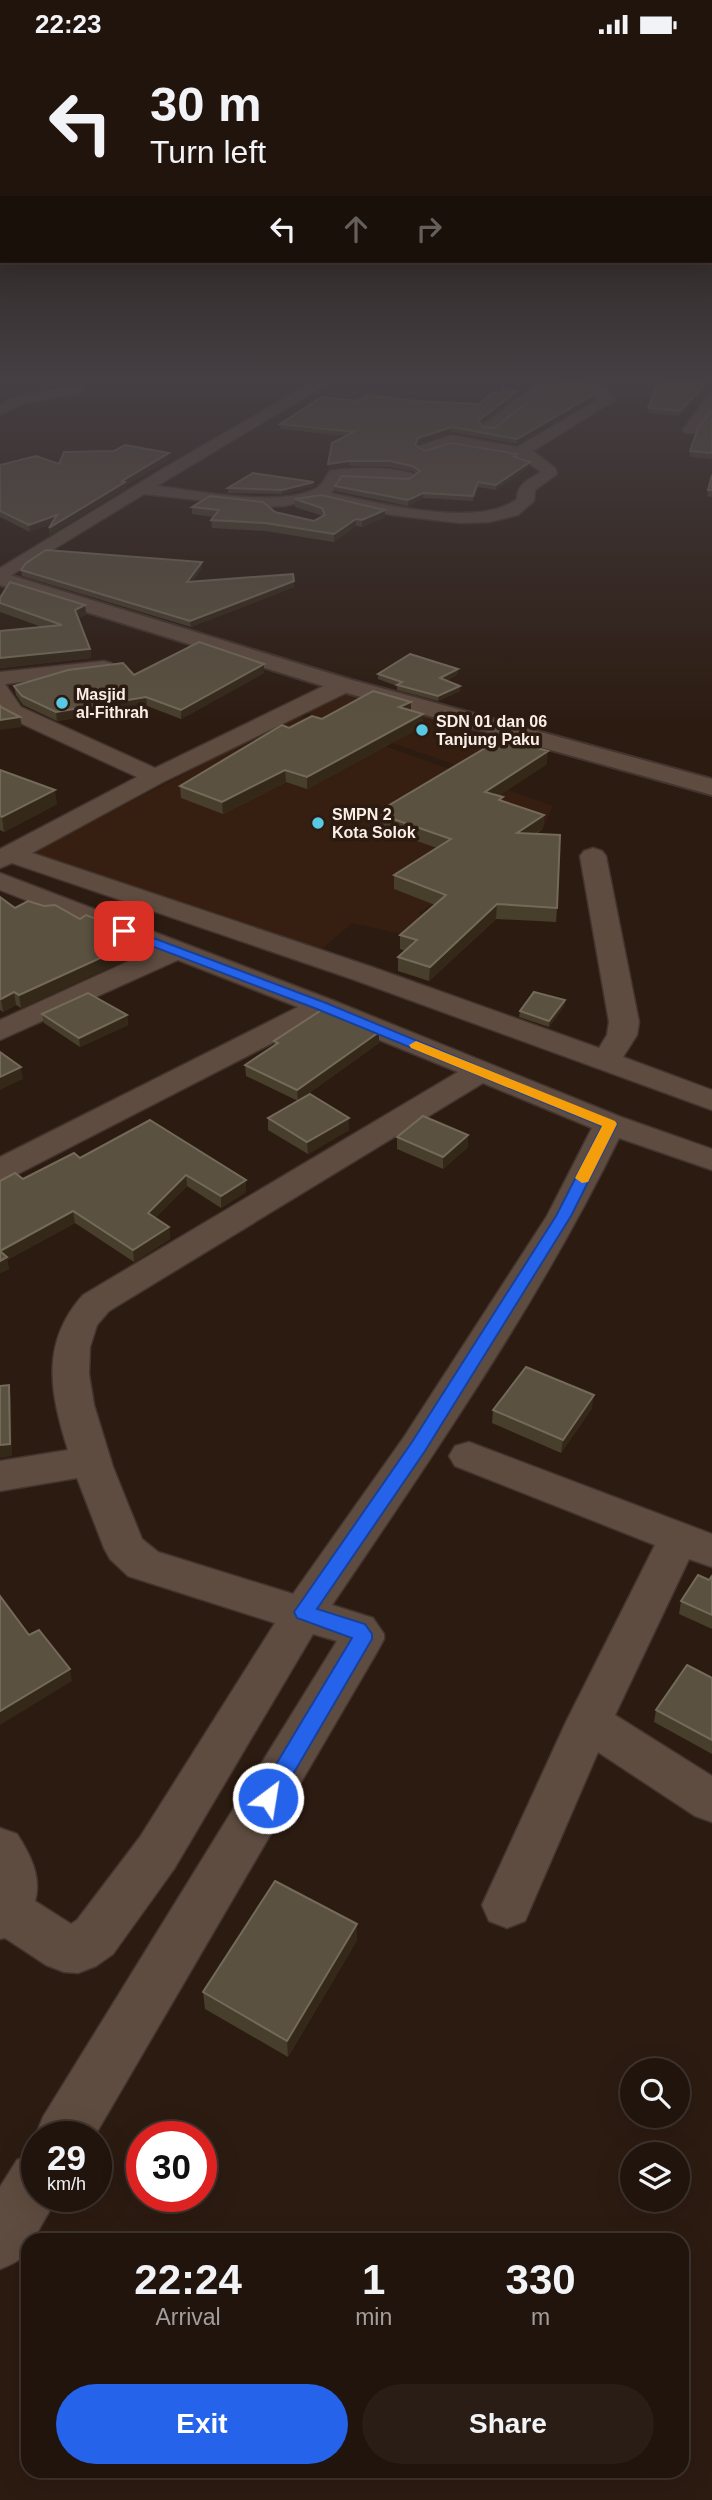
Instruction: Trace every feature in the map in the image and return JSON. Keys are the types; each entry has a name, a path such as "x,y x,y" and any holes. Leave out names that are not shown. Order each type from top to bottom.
{"street":[{"path":"0,577 129,496"},
{"path":"209,496 270,503 304,496"},
{"path":"326,496 390,511 481,518 520,508 526,501 525,496"},
{"path":"270,503 278,511 290,516"},
{"path":"0,577 344,685 712,787"},
{"path":"0,678 104,667"},
{"path":"7,855 155,777 344,685"},
{"path":"0,689 13,711 155,777"},
{"path":"7,855 174,951 322,1006 610,1124 712,1160"},
{"path":"7,855 182,911 606,1060 712,1101"},
{"path":"593,856 624,1022 622,1035 606,1060"},
{"path":"0,1031 174,951"},
{"path":"0,1171 322,1006"},
{"path":"73,2121 362,1639 358,1630 205,1585 143,1564 132,1556 125,1548 79,1428 73,1387 72,1347 79,1324 96,1303 480,1072"},
{"path":"0,1850 14,1876 13,1894 3,1913 64,1948 78,1949 95,1937 157,1853 304,1612 418,1447 564,1216 610,1124"},
{"path":"469,1456 695,1544 589,1722 507,1905"},
{"path":"0,1476 92,1461"},
{"path":"589,1722 712,1801"},
{"path":"0,2240 21,2206"}],"shaded area":[{"name":"SDN 01 dan 06 Tanjung Paku","path":"347,689 551,748 511,784 303,712"},
{"name":"SMPN 2 Kota Solok","path":"298,715 553,806 538,840 418,913 438,919 414,937 352,923 320,951 32,853"}],"building":[{"path":"0,496 101,496 49,528 57,515 29,525 0,511"},
{"path":"213,496 263,502 275,512 314,521 325,515 322,508 295,499 327,496 385,510 362,520 356,519 334,534 265,523 211,520 219,510 192,507"},
{"path":"389,496 416,496 408,500"},
{"path":"46,550 202,562 187,582 293,574 294,581 190,621 21,570 26,563"},
{"path":"10,582 85,605 75,610 90,649 0,658 0,631 62,625 0,603 0,598"},
{"path":"199,642 264,664 181,710 146,697 56,712 22,696 14,686 68,670 123,663 134,675"},
{"path":"410,654 458,669 440,678 460,686 438,696 397,685 402,682 378,674"},
{"path":"373,691 411,702 399,707 423,714 307,777 285,770 222,802 180,786 282,725 289,728 312,716 322,719"},
{"path":"0,705 1,707 20,717 0,720"},
{"path":"502,738 548,751 485,792 503,797 499,800 544,815 517,833 560,835 557,908 497,904 430,967 398,957 417,940 400,935 446,895 394,875 451,839 376,813"},
{"path":"0,770 55,790 2,817"},
{"path":"0,897 15,908 28,901 44,906 55,905 80,919 86,915 137,934 129,945 19,995 14,992 1,999"},
{"path":"534,992 565,1000 549,1021 520,1011"},
{"path":"88,993 127,1015 79,1038 42,1014"},
{"path":"323,1009 379,1032 297,1090 245,1065 278,1043 274,1041"},
{"path":"0,1052 21,1067 0,1077"},
{"path":"310,1094 349,1118 307,1142 268,1118"},
{"path":"423,1116 468,1135 443,1157 397,1137"},
{"path":"150,1120 246,1180 221,1196 186,1175 148,1213 169,1227 133,1250 73,1211 0,1251 0,1181 15,1173 23,1179 74,1153 80,1158"},
{"path":"0,1251 7,1257 0,1261"},
{"path":"526,1367 594,1395 563,1440 493,1410"},
{"path":"9,1385 10,1444 0,1445 0,1386"},
{"path":"698,1575 709,1580 712,1576 712,1615 681,1601"},
{"path":"0,1596 29,1635 39,1630 70,1669 0,1711"},
{"path":"687,1665 712,1678 712,1740 656,1710"},
{"path":"275,1881 357,1924 287,2041 203,1992"}],"slow traffic":[{"path":"416,1045 610,1124 582,1178"}],"place":[{"name":"Masjid al-Fithrah","path":"62,703"},
{"name":"SDN 01 dan 06 Tanjung Paku","path":"422,730"},
{"name":"SMPN 2 Kota Solok","path":"318,823"}],"route":[{"path":"124,931 322,1006 610,1124 564,1216 418,1447 304,1612 358,1630 362,1639 268,1798"}]}
